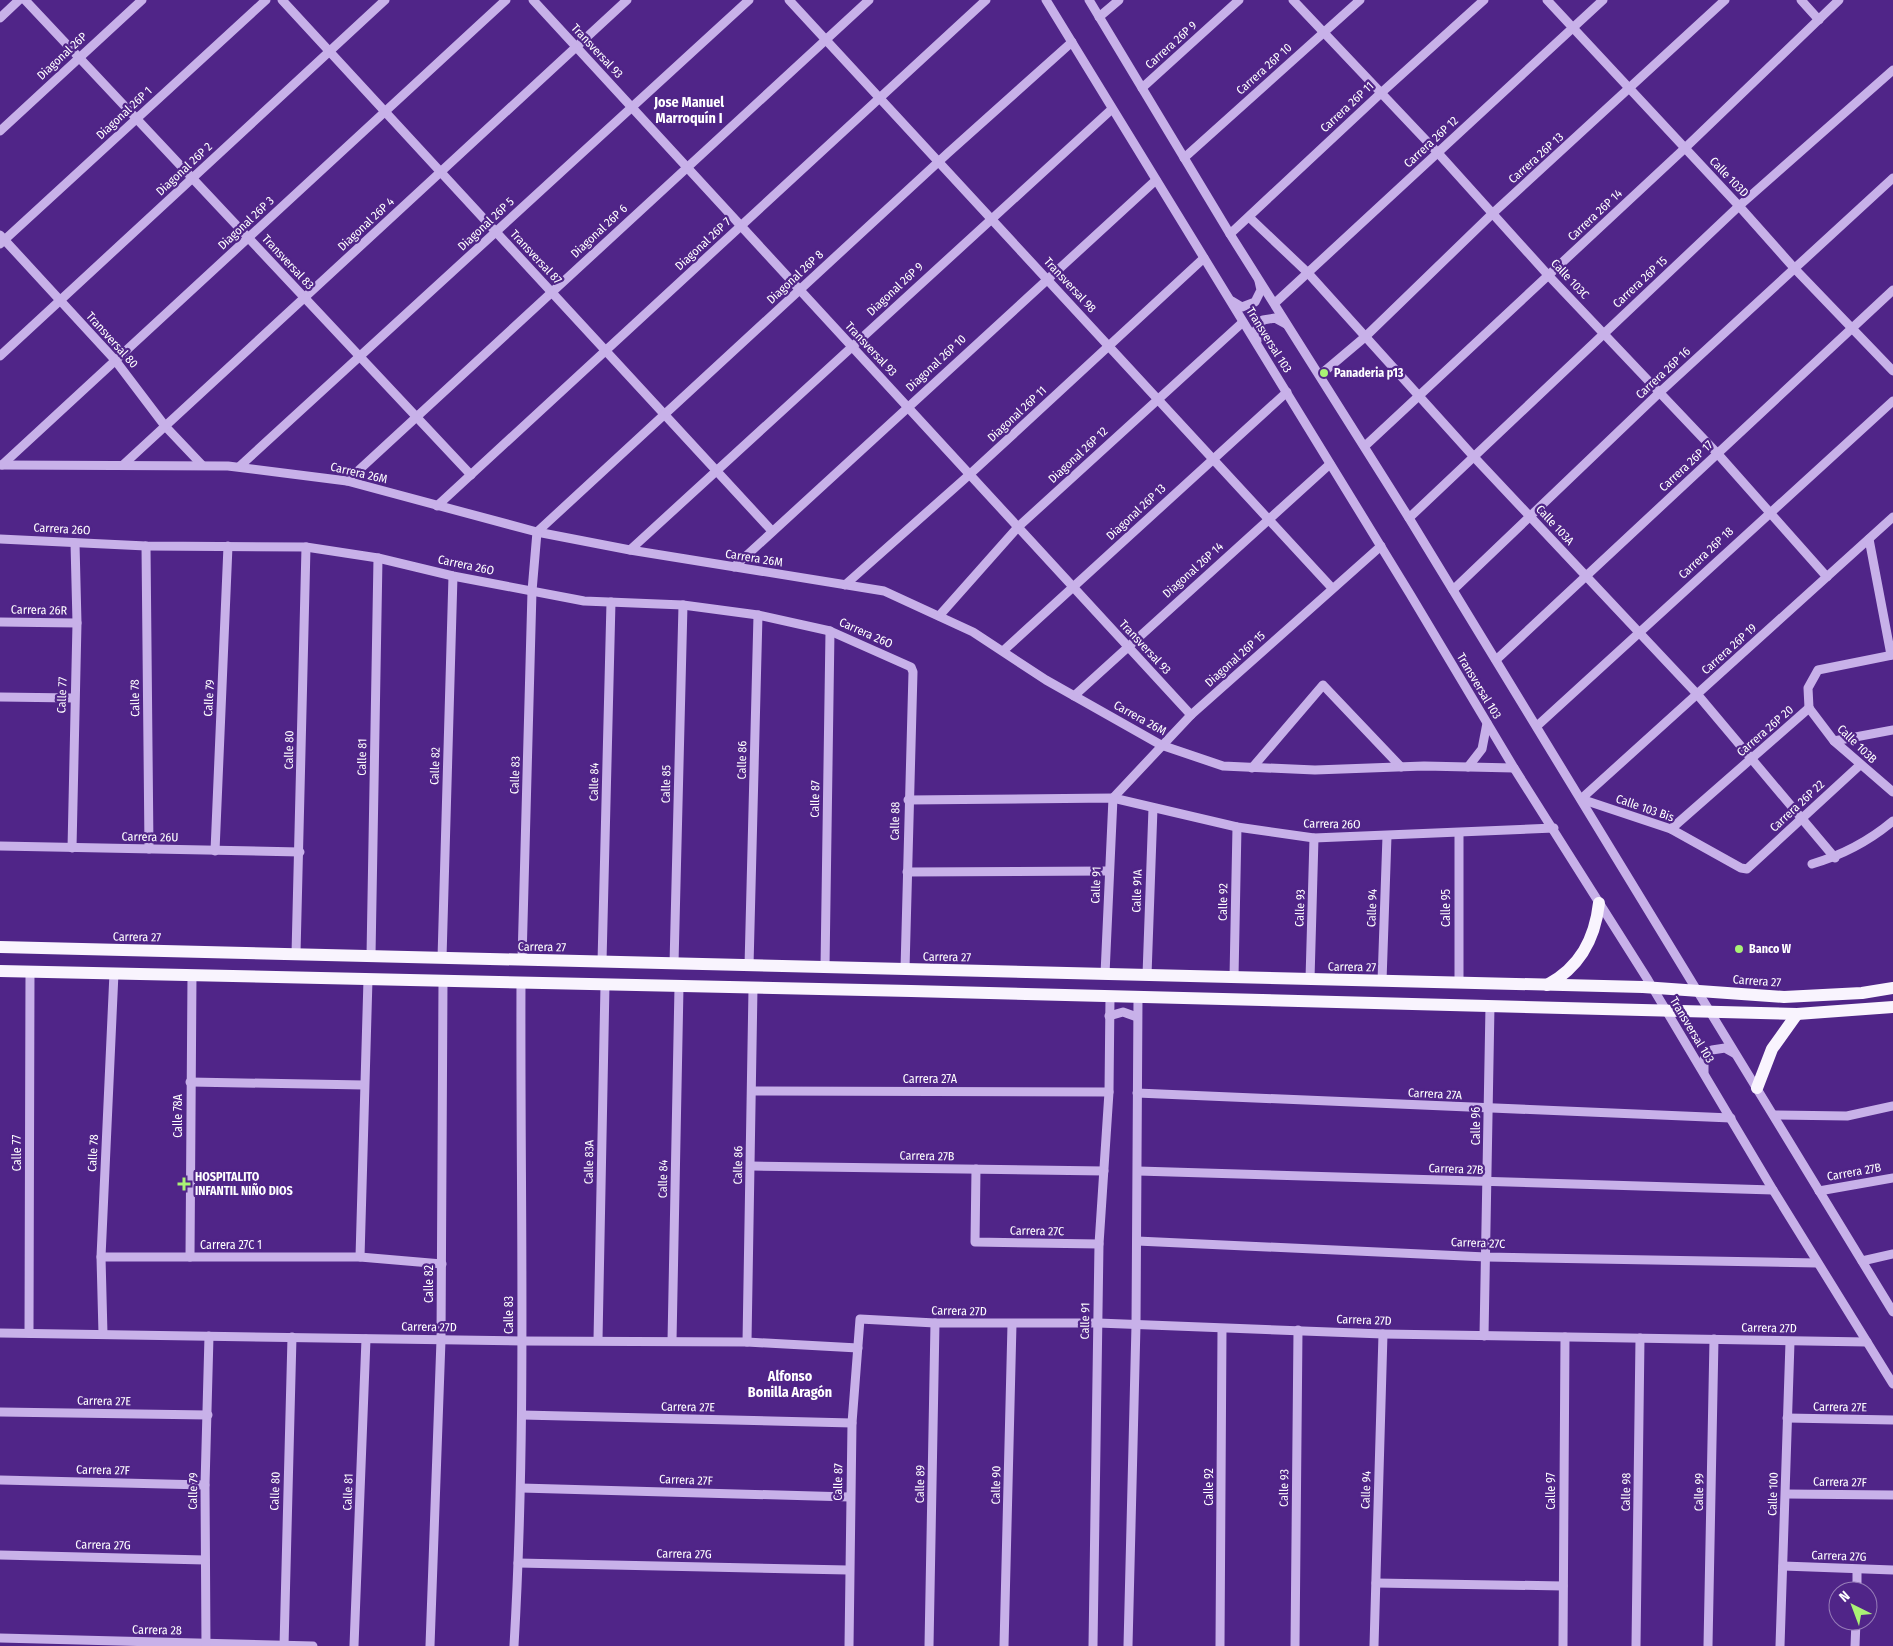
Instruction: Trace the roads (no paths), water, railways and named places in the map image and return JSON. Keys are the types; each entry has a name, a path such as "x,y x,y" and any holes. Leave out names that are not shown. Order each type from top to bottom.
{"main road":[{"path":"1546,985 1559,978 1576,964 1588,946 1597,925 1600,903"},
{"name":"Carrera 27","path":"0,947 1546,985 1652,988 1784,997 1862,993 1893,988"},
{"path":"0,971 1797,1014 1893,1006"},
{"path":"1757,1088 1772,1049 1797,1014"}],"street":[{"path":"0,18 19,0"},
{"name":"Transversal 83","path":"25,0 471,475"},
{"name":"Diagonal 26P","path":"0,131 142,0"},
{"name":"Diagonal 26P 1","path":"2,239 266,0"},
{"name":"Transversal 87","path":"282,0 772,532"},
{"name":"Diagonal 26P 2","path":"0,356 385,0"},
{"name":"Diagonal 26P 3","path":"1,465 506,0"},
{"name":"Transversal 93","path":"533,0 1191,715"},
{"name":"Diagonal 26P 4","path":"122,465 627,0"},
{"name":"Diagonal 26P 5","path":"240,466 749,0"},
{"name":"Transversal 98","path":"789,0 1332,588"},
{"name":"Diagonal 26P 6","path":"347,481 869,0"},
{"name":"Diagonal 26P 7","path":"438,506 986,0"},
{"name":"Transversal 103","path":"1046,0 1381,546 1514,768 1554,828 1817,1263 1893,1384"},
{"name":"Transversal 103","path":"1089,0 1230,234 1410,518 1893,1312"},
{"path":"1099,17 1119,0"},
{"name":"Carrera 26P 9","path":"1142,88 1239,0"},
{"name":"Calle 103C","path":"1293,0 1438,153 1548,275 1717,453 1827,577"},
{"name":"Carrera 26P 10","path":"1184,158 1360,0"},
{"name":"Carrera 26P 11","path":"1230,234 1380,93 1484,0"},
{"name":"Calle 103D","path":"1547,0 1739,206 1795,269 1893,371"},
{"name":"Carrera 26P 12","path":"1275,303 1603,0"},
{"name":"Carrera 26P 13","path":"1320,375 1365,337 1492,214 1725,0"},
{"path":"1801,0 1819,20"},
{"name":"Carrera 26P 14","path":"1365,446 1684,148 1839,0"},
{"name":"Diagonal 26P 8","path":"538,532 938,162 1072,42"},
{"name":"Carrera 26P 15","path":"1410,518 1739,206 1893,70"},
{"name":"Diagonal 26P 9","path":"630,550 990,218 1112,109"},
{"name":"Carrera 26P 16","path":"1453,590 1659,393 1893,178"},
{"name":"Diagonal 26P 10","path":"734,567 1046,278 1156,180"},
{"name":"Calle 103A","path":"1249,217 1308,273 1585,577 1698,694 1803,817 1835,858"},
{"name":"Transversal 80","path":"2,239 115,360 165,426 202,465"},
{"name":"Diagonal 26P 11","path":"845,585 970,475 1204,258"},
{"path":"1226,295 1238,305 1252,305 1258,299 1261,290 1256,274"},
{"name":"Carrera 26P 17","path":"1496,660 1893,290"},
{"path":"1257,345 1256,330 1263,320 1275,318 1288,325"},
{"name":"Diagonal 26P 12","path":"939,616 1018,527 1157,398 1243,322"},
{"name":"Diagonal 26P 13","path":"1003,651 1286,392"},
{"name":"Carrera 26P 18","path":"1537,726 1769,511 1893,400"},
{"name":"Diagonal 26P 14","path":"1074,696 1330,464"},
{"name":"Carrera 26M","path":"1,465 240,466 347,481 538,532 630,550 884,592 973,632 1158,748 1223,766 1315,770 1401,767 1514,768"},
{"name":"Carrera 26P 19","path":"1581,799 1893,517"},
{"name":"Calle 83","path":"522,960 532,591 538,532"},
{"path":"1869,538 1892,655"},
{"name":"Carrera 26O","path":"0,539 146,546 306,547 378,558 453,576 584,601 683,605 758,615 830,631 911,667 913,672"},
{"name":"Calle 77","path":"72,848 77,623 75,542"},
{"name":"Calle 78","path":"146,546 149,849"},
{"name":"Calle 79","path":"214,851 228,546"},
{"name":"Diagonal 26P 15","path":"1113,798 1191,715 1381,546"},
{"name":"Calle 80","path":"296,954 306,547"},
{"name":"Calle 81","path":"371,956 378,558"},
{"name":"Calle 82","path":"442,958 453,576"},
{"name":"Calle 84","path":"602,962 611,602"},
{"name":"Calle 85","path":"674,964 683,605"},
{"name":"Calle 86","path":"750,966 758,615"},
{"name":"Carrera 26R","path":"0,622 77,623"},
{"name":"Calle 87","path":"825,967 830,631"},
{"name":"Carrera 26P 20","path":"1671,829 1809,708 1808,688 1818,670 1892,655"},
{"name":"Calle 88","path":"906,969 908,800 913,672"},
{"path":"1252,768 1323,685 1401,767"},
{"path":"0,697 74,698"},
{"name":"Calle 103B","path":"1809,708 1834,741 1893,792"},
{"path":"1468,767 1482,749 1487,723"},
{"path":"1834,741 1893,730"},
{"name":"Carrera 26P 22","path":"1752,866 1860,765"},
{"name":"Carrera 26O","path":"908,800 1113,798 1237,827 1314,838 1554,828"},
{"name":"Calle 91","path":"1105,974 1108,871 1113,798"},
{"name":"Calle 103 Bis","path":"1581,799 1671,829 1741,868 1747,869 1752,866"},
{"name":"Calle 91A","path":"1147,975 1153,808"},
{"path":"1812,864 1835,858 1863,844 1893,821"},
{"name":"Calle 92","path":"1234,977 1237,827"},
{"name":"Calle 95","path":"1459,833 1459,983"},
{"name":"Calle 94","path":"1382,981 1387,836"},
{"name":"Calle 93","path":"1310,979 1314,838"},
{"name":"Carrera 26U","path":"0,846 300,852"},
{"path":"907,872 1108,871"},
{"name":"Calle 77","path":"29,1333 30,972"},
{"name":"Calle 78","path":"103,1334 101,1257 114,974"},
{"name":"Calle 78A","path":"190,1257 192,975"},
{"path":"360,1257 368,979"},
{"name":"Calle 82","path":"430,1646 441,1340 443,981"},
{"name":"Calle 83","path":"514,1646 521,1488 522,1415 521,983"},
{"name":"Calle 83A","path":"598,1340 605,985"},
{"name":"Calle 84","path":"672,1341 678,987"},
{"name":"Calle 86","path":"747,1342 753,988"},
{"name":"Calle 91","path":"1093,1646 1099,1244 1109,1092 1110,997"},
{"path":"1128,1646 1136,1325 1138,998"},
{"name":"Calle 96","path":"1484,1336 1490,1006"},
{"path":"1109,1016 1123,1012 1137,1017"},
{"path":"1705,1076 1704,1060 1712,1050 1725,1048 1736,1055"},
{"path":"190,1082 364,1084"},
{"name":"Carrera 27A","path":"752,1091 1109,1092"},
{"name":"Carrera 27A","path":"1137,1093 1731,1118"},
{"path":"1774,1115 1848,1116 1893,1106"},
{"name":"Carrera 27B","path":"751,1166 1104,1172"},
{"name":"Carrera 27C","path":"976,1169 975,1242 1099,1244"},
{"name":"Carrera 27B","path":"1138,1171 1488,1183 1773,1190"},
{"name":"Carrera 27B","path":"1820,1191 1893,1178"},
{"name":"Carrera 27C","path":"1137,1241 1486,1257 1817,1263"},
{"path":"1862,1260 1893,1254"},
{"name":"Carrera 27C 1","path":"101,1257 360,1257 442,1264"},
{"name":"Calle 87","path":"849,1646 848,1570 852,1423 860,1319"},
{"name":"Carrera 27D","path":"860,1319 935,1323 1098,1323 1382,1334 1867,1342"},
{"name":"Calle 89","path":"929,1646 935,1323"},
{"name":"Calle 90","path":"1004,1646 1012,1324"},
{"name":"Calle 92","path":"1220,1646 1222,1328"},
{"name":"Calle 93","path":"1295,1646 1298,1330"},
{"name":"Carrera 27D","path":"0,1333 522,1341 747,1342 858,1348"},
{"name":"Calle 94","path":"1374,1646 1382,1334"},
{"name":"Calle 79","path":"206,1645 205,1485 209,1336"},
{"name":"Calle 80","path":"284,1646 292,1337"},
{"name":"Calle 97","path":"1563,1646 1564,1337"},
{"name":"Calle 98","path":"1636,1646 1640,1338"},
{"name":"Calle 81","path":"354,1646 366,1339"},
{"name":"Calle 99","path":"1708,1646 1714,1339"},
{"name":"Calle 100","path":"1780,1646 1790,1342"},
{"name":"Carrera 27E","path":"0,1412 208,1415"},
{"name":"Carrera 27E","path":"522,1415 852,1423"},
{"name":"Carrera 27E","path":"1788,1418 1893,1420"},
{"name":"Carrera 27F","path":"0,1480 205,1485"},
{"name":"Carrera 27F","path":"521,1488 850,1496"},
{"name":"Carrera 27F","path":"1786,1494 1893,1495"},
{"name":"Carrera 27G","path":"0,1555 205,1560"},
{"name":"Carrera 27G","path":"518,1563 848,1570"},
{"name":"Carrera 27G","path":"1783,1566 1893,1570"},
{"path":"1857,1570 1857,1581"},
{"path":"1376,1583 1563,1586"},
{"path":"1855,1646 1856,1631"},
{"name":"Carrera 28","path":"0,1638 206,1645 313,1646"}],"place":[{"name":"Panaderia p13","path":"1324,373"},
{"name":"Banco W","path":"1739,949"},
{"name":"HOSPITALITO INFANTIL NIÑO DIOS","path":"184,1184"}],"district":[{"name":"Jose Manuel Marroquín I","path":"689,110"},
{"name":"Alfonso Bonilla Aragón","path":"790,1384"}]}
